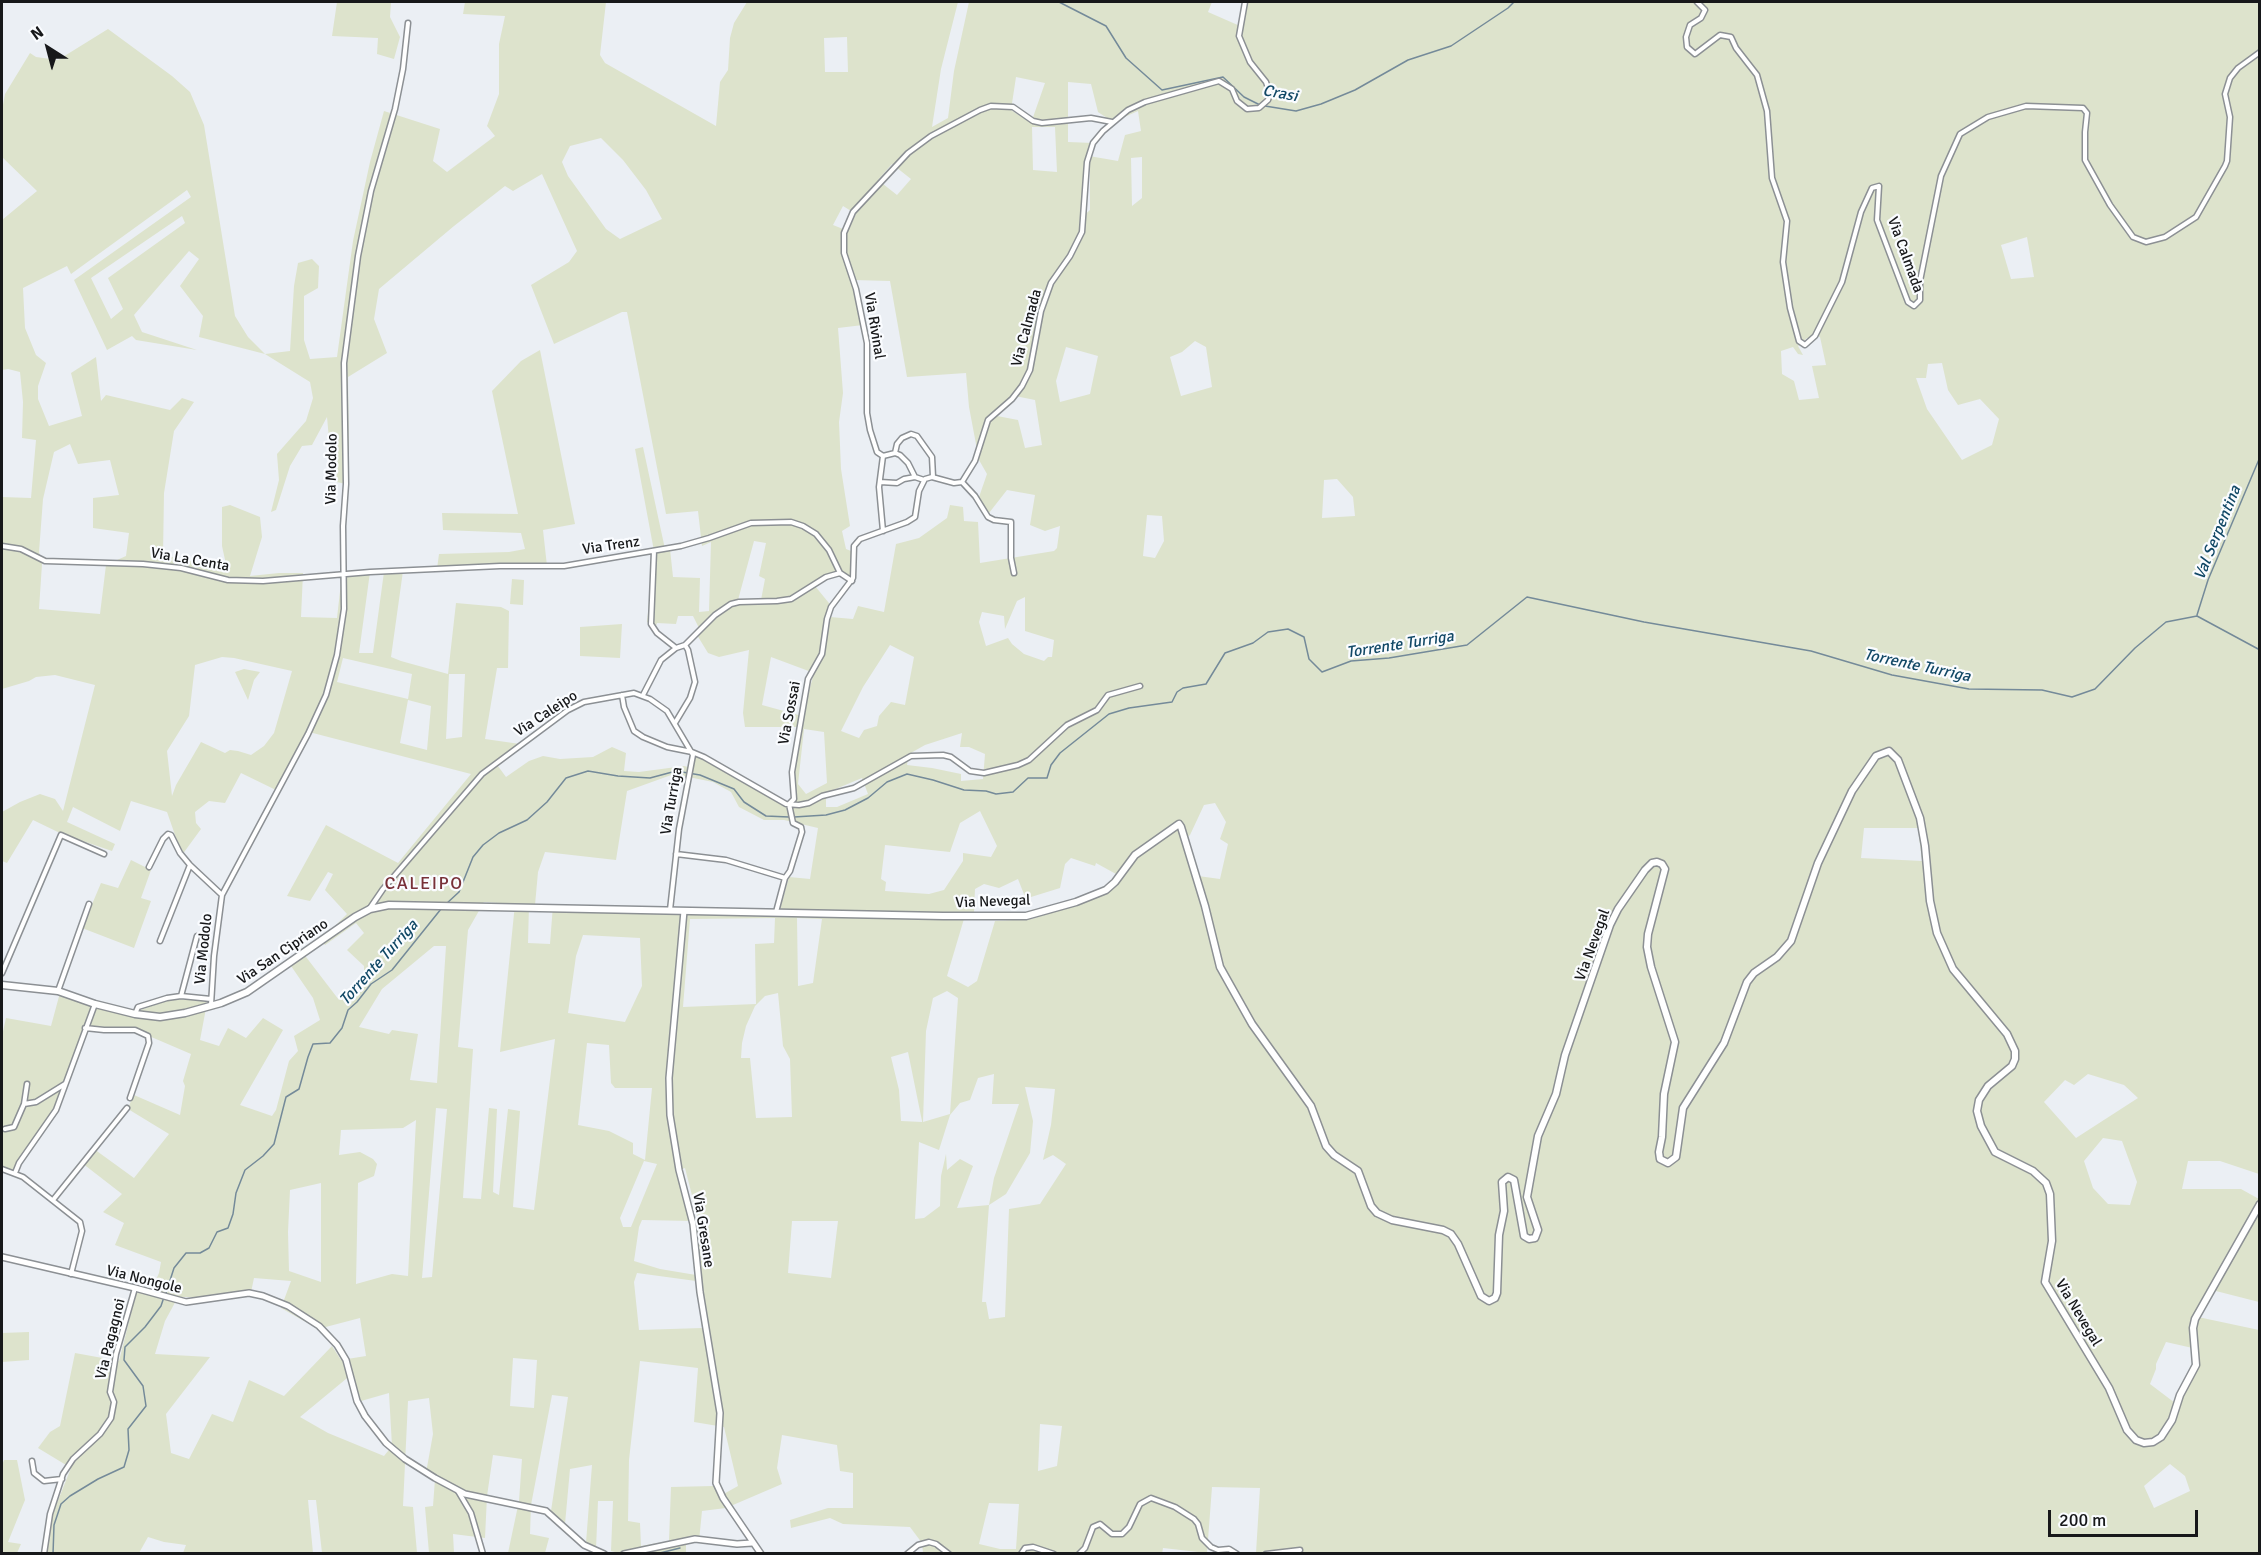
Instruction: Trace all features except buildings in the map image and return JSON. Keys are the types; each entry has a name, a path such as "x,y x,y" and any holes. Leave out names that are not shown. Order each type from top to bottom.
{"main road":[{"name":"Via Nevegal","path":"370,909 389,905 1026,916 1076,902 1106,890 1118,879 1135,855 1163,833 1180,825 1205,906 1220,967 1252,1024 1311,1106 1326,1146 1334,1155 1358,1171 1371,1206 1377,1214 1392,1220 1438,1229 1451,1234 1462,1252 1481,1296 1484,1300 1489,1301 1497,1293 1499,1235 1504,1207 1501,1189 1503,1181 1508,1178 1514,1180 1524,1236 1527,1239 1533,1239 1538,1233 1527,1197 1538,1136 1556,1094 1565,1055 1611,926 1618,909 1645,870 1652,863 1657,862 1665,869 1648,934 1647,947 1651,968 1675,1041 1664,1094 1659,1152 1660,1159 1668,1162 1676,1156 1683,1108 1721,1049 1747,982 1754,973 1777,957 1791,941 1818,863 1852,791 1873,759 1883,751 1889,751 1898,760 1920,818 1930,901 1937,933 1953,969 2007,1034 2015,1051 2012,1066 1988,1086 1981,1096 1977,1108 1979,1120 1995,1152 2033,1171 2046,1183 2050,1194 2052,1245 2045,1282 2109,1388 2127,1430 2136,1440 2144,1443 2153,1442 2161,1437 2172,1420 2180,1395 2196,1365 2193,1328 2195,1319 2259,1204"},
{"name":"Via San Cipriano","path":"2,985 58,991 95,1004 135,1014 168,1016 211,1002 230,1000 254,988 370,909"}],"street":[{"name":"Via Calmada","path":"962,482 972,468 988,420 1015,396 1030,370 1041,311 1051,284 1083,232 1086,173 1090,149 1095,140 1128,110 1144,102 1219,81 1232,89 1241,106 1247,109 1260,108 1265,105 1270,94 1269,89 1250,62 1239,36 1245,2"},
{"name":"Via Calmada","path":"1697,2 1705,10 1701,18 1690,25 1686,37 1687,47 1695,54 1720,35 1731,37 1736,48 1756,75 1767,111 1772,178 1787,221 1783,262 1790,308 1798,341 1805,345 1815,336 1842,282 1861,212 1872,188 1879,186 1877,220 1908,302 1914,306 1920,300 1920,281 1941,176 1960,134 1988,117 2026,106 2082,108 2087,113 2085,160 2110,205 2133,237 2146,242 2165,237 2196,217 2225,166 2230,117 2224,94 2230,78 2238,68 2259,52"},
{"name":"Via Modolo","path":"211,1002 222,894 292,765 326,695 341,636 344,609 342,574 346,484 344,363 360,246 371,191 395,109 408,23"},
{"name":"Via Rivinal","path":"883,456 877,452 870,430 867,413 867,343 856,289 844,253 844,233 853,213 908,153 931,136 991,106 1013,107 1033,121 1042,123 1091,118 1113,122"},
{"path":"895,453 897,444 902,438 911,434 917,436 932,457 933,477"},
{"path":"883,531 880,482 883,456 895,453 906,460 915,477"},
{"path":"880,482 897,483 905,478 915,477 924,480 933,477 954,483 962,482 975,496 988,517 1011,522 1011,558 1014,573"},
{"path":"852,581 854,546 860,539 907,522 915,516 919,491 924,480"},
{"name":"Via Trenz","path":"342,574 500,566 564,566 654,551 709,538 752,523 790,522 809,528 829,550 840,573 852,581"},
{"name":"Via La Centa","path":"2,546 21,549 45,561 143,564 181,568 237,581 342,574"},
{"path":"654,551 651,624 657,633 676,648"},
{"path":"692,752 667,711 642,695 661,660 676,648 685,645 715,615 731,604 787,600 826,577 840,573"},
{"name":"Via Sossai","path":"790,806 794,799 792,772 808,679 822,654 831,607 852,581"},
{"path":"675,723 690,698 695,682 685,645"},
{"path":"622,695 624,707 634,731 667,747 692,752 790,806 805,804 822,796 854,788 911,756 943,755 951,757 970,771 984,773 1018,765 1029,760 1067,725 1097,710 1108,695 1140,686"},
{"name":"Via Caleipo","path":"370,909 383,889 482,774 568,710 584,702 634,693 642,695"},
{"name":"Via Turriga","path":"670,910 675,854 692,752"},
{"path":"776,913 785,878 790,871 802,832 801,827 794,825 792,821 790,806"},
{"name":"Via Modolo","path":"149,867 164,839 170,834 190,865 222,894"},
{"path":"2,973 61,835 104,854"},
{"name":"Via Turriga","path":"675,854 726,861 785,878"},
{"path":"160,941 190,865"},
{"path":"58,991 89,904"},
{"name":"Via Gresane","path":"684,911 669,1078 670,1115 679,1170 693,1224 700,1292 720,1413 716,1483 723,1498 761,1554"},
{"path":"181,996 197,936"},
{"name":"Via San Cipriano","path":"135,1014 138,1007 167,998 181,996 211,1002"},
{"path":"15,1173 19,1163 54,1114 95,1004"},
{"path":"85,1028 132,1030 148,1036 149,1043 130,1098"},
{"path":"5,1129 15,1127 24,1104 27,1084"},
{"path":"24,1104 36,1102 66,1084"},
{"path":"53,1200 128,1108"},
{"path":"2,1169 23,1177 76,1218 82,1226 71,1274"},
{"name":"Via Nongole","path":"2,1257 186,1302 249,1293 288,1306 326,1332 343,1353 359,1406 381,1437 411,1464 472,1496 546,1511 584,1545 604,1554"},
{"name":"Via Pagagnoi","path":"44,1554 50,1514 62,1479 73,1459 100,1434 111,1418 114,1402 110,1392 116,1354 124,1334 135,1288"},
{"path":"32,1461 34,1473 44,1481 62,1479"},
{"path":"457,1490 473,1517 483,1554"},
{"path":"1079,1554 1085,1548 1093,1527 1100,1524 1112,1534 1122,1534 1129,1527 1140,1504 1151,1498 1175,1507 1194,1519 1202,1538 1211,1547 1218,1550 1229,1549 1237,1554"},
{"path":"624,1554 695,1539 737,1544 752,1543"},
{"path":"907,1554 929,1542 936,1544 949,1554"},
{"path":"1021,1554 1025,1548 1033,1547 1054,1554"},
{"path":"1266,1554 1300,1550"}],"green space":[{"path":"337,2 391,2 390,17 400,37 394,59 377,54 378,38 332,36"},
{"path":"465,2 606,2 600,55 605,63 716,126 720,82 728,70 730,38 734,23 747,2 958,2 941,69 932,127 948,118 954,71 969,2 1212,2 1208,12 1240,26 1245,2 2259,2 2259,1174 2220,1161 2188,1161 2182,1189 2241,1189 2259,1199 2259,1302 2212,1290 2198,1317 2259,1330 2259,1553 1256,1553 1260,1488 1212,1487 1207,1553 1163,1548 1162,1554 923,1553 922,1543 910,1527 843,1524 830,1518 791,1528 790,1520 828,1508 853,1508 853,1473 840,1471 837,1445 782,1435 777,1468 782,1484 726,1508 702,1511 699,1541 686,1543 686,1553 614,1553 611,1551 613,1501 598,1501 596,1549 586,1543 592,1465 570,1469 565,1524 551,1511 568,1397 552,1395 531,1505 530,1534 549,1538 545,1553 508,1553 519,1501 522,1459 493,1455 487,1496 485,1538 453,1534 454,1553 429,1553 425,1507 433,1506 435,1479 426,1473 433,1434 429,1398 408,1401 403,1506 413,1507 417,1553 322,1553 316,1500 308,1500 313,1553 183,1553 186,1545 148,1537 139,1553 47,1553 53,1513 71,1468 38,1448 50,1432 60,1426 75,1353 119,1361 137,1290 150,1293 161,1262 115,1245 124,1223 103,1212 122,1194 82,1163 94,1149 134,1178 169,1134 128,1109 132,1098 134,1095 180,1115 185,1086 183,1081 191,1054 135,1030 110,1031 85,1028 56,1111 12,1171 2,1170 2,1036 6,1018 51,1026 61,989 123,1009 138,1011 170,999 203,1000 207,1003 200,1040 219,1046 228,1028 246,1038 263,1018 283,1030 240,1105 272,1116 276,1110 289,1061 298,1051 294,1036 320,1020 313,998 289,963 303,953 339,1000 364,975 364,966 347,950 364,933 356,923 325,945 321,940 347,914 325,890 333,874 328,872 310,901 287,896 326,825 398,863 471,774 309,732 278,791 241,773 225,803 209,801 195,812 196,823 201,829 182,855 167,812 131,801 120,831 73,807 67,822 115,844 112,851 62,834 33,820 7,863 2,861 2,812 40,794 55,799 63,811 95,685 55,675 36,677 2,689 2,497 31,498 36,440 22,438 23,402 20,372 2,370 2,220 37,191 2,157 2,110 5,94 30,53 36,57 58,60 108,29 172,76 190,92 204,125 235,316 248,337 265,354 290,351 294,286 298,263 312,259 319,266 318,288 304,296 304,340 310,359 337,357 353,241 384,111 440,129 433,161 447,172 495,136 487,126 499,94 499,44 505,16 463,14","holes":["847,37 848,72 825,72 824,38","1016,77 1045,83 1031,123 1011,110","1068,82 1091,84 1098,112 1113,122 1138,111 1141,131 1125,135 1118,161 1089,156 1093,143 1068,142","1032,127 1055,127 1057,172 1033,170","601,138 623,160 646,190 662,219 620,239 606,229 568,176 562,162 570,146","1142,157 1142,198 1132,206 1131,158","892,164 911,179 897,195 878,180","1090,167 1090,210 1081,218","542,174 577,251 569,262 531,285 554,344 622,312 627,312 666,514 698,511 702,546 711,542 709,611 699,612 700,578 673,577 670,549 665,549 643,447 635,449 654,551 647,622 656,626 657,623 676,624 678,616 693,616 701,632 697,635 708,653 719,657 749,650 743,713 745,727 801,727 793,774 796,799 782,803 694,754 692,768 684,766 639,772 624,771 626,753 612,747 593,757 560,759 543,756 529,761 506,777 495,762 520,744 485,739 497,668 508,668 509,611 501,607 456,603 448,674 391,657 403,571 384,572 373,653 359,653 370,572 342,574 337,618 301,617 303,573 250,576 262,537 260,517 230,505 222,507 222,546 227,569 163,555 164,493 174,431 194,402 182,398 170,410 106,395 101,401 96,357 71,373 82,416 49,426 38,399 38,386 46,363 36,355 25,328 23,288 67,266 71,274 187,190 191,197 74,280 107,350 132,336 136,340 197,350 142,332 134,315 189,251 199,259 180,286 203,316 199,337 265,354 310,382 313,398 306,421 277,454 279,480 271,512 276,510 290,466 302,446 312,445 327,417 330,450 327,480 348,483 348,377 387,353 374,319 379,289 505,186 513,191","843,206 856,214 848,231 833,225","182,216 185,223 108,278 123,309 111,319 91,278","2027,237 2034,277 2011,279 2001,245","853,280 890,281 907,377 966,373 969,407 979,460 987,474 979,497 989,513 1007,490 1035,495 1030,525 1045,531 1060,526 1057,548 1054,551 980,563 978,522 964,521 963,507 950,505 947,518 919,538 896,544 884,612 858,606 853,619 830,617 833,608 815,586 829,577 843,574 850,581 852,570 851,551 846,549 842,531 850,526 841,469 839,422 843,393 838,328 863,325","1813,334 1820,337 1826,365 1812,366 1819,398 1799,400 1794,381 1782,374 1781,351 1793,347 1798,354 1803,355 1798,346 1807,338","1195,341 1206,347 1212,387 1181,396 1170,357 1182,352","1066,347 1098,356 1090,394 1060,402 1056,381","1942,363 1948,390 1958,405 1980,399 1999,419 1992,445 1962,460 1927,409 1916,378 1926,378 1928,364","1015,396 1035,400 1042,445 1025,448 1018,420 997,416","70,444 78,464 110,460 119,495 93,498 93,528 129,533 126,556 106,565 100,614 39,609 42,564 39,552 43,499 54,452","1337,479 1353,497 1355,516 1322,518 1324,480","1147,515 1162,516 1164,541 1155,558 1143,556","754,541 766,543 759,576 765,579 761,600 738,600","1025,597 1025,631 1054,640 1052,657 1044,661 1024,654 1008,638 986,646 979,622 982,612 1004,616 1005,629 1017,601","890,645 914,657 905,705 891,702 879,716 877,726 864,730 859,738 841,731 863,687","222,657 292,671 274,733 264,746 251,755 230,750 225,753 201,742 172,796 167,751 189,716 195,665","771,657 814,673 802,716 762,705","343,658 412,674 408,699 337,682","449,674 465,674 462,737 446,739","408,700 431,706 427,750 400,743","804,729 824,732 827,783 806,794 798,784","962,733 960,747 969,747 985,754 983,779 961,781 961,774 907,765 909,754 925,745","674,774 713,782 731,792 739,807 764,820 784,820 818,828 810,879 789,877 780,909 553,905 550,944 528,943 529,905 535,905 538,872 545,852 616,860 627,791","862,778 868,794 837,807 826,807 826,793","1215,803 1226,822 1220,839 1228,844 1220,879 1198,876 1186,838 1190,835 1204,805","980,811 997,846 991,857 963,853 963,861 944,890 929,894 885,891 886,882 881,879 885,845 950,852 960,823","1864,828 1918,828 1922,861 1861,858","1071,858 1095,866 1096,863 1116,874 1103,893 1074,905 1032,919 995,921 977,981 968,987 947,976 966,912 974,912 975,889 984,884 999,888 1018,879 1029,907 1031,897 1060,888 1065,864","484,902 515,904 500,1052 555,1039 534,1210 513,1207 520,1111 508,1109 499,1195 493,1192 497,1109 489,1108 481,1199 463,1198 473,1049 458,1047 468,930","775,918 774,943 755,944 756,1004 683,1007 690,919","797,918 822,919 813,983 798,986","583,935 640,938 642,986 625,1022 568,1013 576,956","434,946 446,946 437,1083 410,1080 418,1034 392,1030 389,1034 359,1027 382,989","947,991 958,998 950,1114 923,1122 926,1031 933,998","778,993 783,1046 790,1059 792,1117 756,1118 750,1058 741,1058 746,1026 755,1006 765,996","587,1043 609,1045 611,1083 615,1088 652,1088 645,1160 633,1154 633,1143 609,1131 578,1125","908,1052 922,1122 901,1121 899,1090 891,1057","994,1074 992,1104 1019,1104 994,1178 989,1205 957,1208 973,1166 960,1159 947,1170 946,1154 941,1176 940,1206 924,1218 915,1219 919,1142 939,1150 950,1115 960,1103 970,1100 978,1078","2088,1074 2124,1085 2138,1098 2076,1138 2044,1102 2065,1080 2074,1085","1025,1087 1055,1089 1051,1125 1043,1160 1053,1155 1066,1164 1040,1204 1009,1209 1005,1317 989,1319 986,1302 982,1302 989,1205 1006,1194 1030,1153 1033,1121","436,1108 447,1109 432,1277 422,1278","416,1120 408,1276 392,1274 356,1284 358,1183 374,1176 377,1164 360,1152 339,1155 341,1130 403,1128","2103,1138 2122,1141 2137,1182 2130,1205 2108,1204 2093,1188 2084,1161","644,1161 657,1164 631,1227 623,1227 620,1218","685,1168 698,1220 692,1221 679,1170","321,1183 321,1282 289,1271 288,1232 290,1190","642,1220 692,1221 696,1275 660,1269 634,1261","792,1221 838,1221 831,1278 788,1273","637,1273 696,1281 702,1328 639,1330 634,1282","254,1278 291,1281 281,1308 318,1329 360,1318 366,1356 341,1360 332,1346 284,1396 249,1380 233,1422 212,1414 189,1459 171,1453 166,1414 210,1357 155,1354 165,1321 178,1297 250,1297","2166,1342 2197,1349 2198,1363 2179,1406 2150,1384","513,1358 537,1360 534,1408 510,1406","640,1361 698,1368 694,1422 724,1427 738,1486 720,1496 713,1486 671,1487 669,1541 641,1546 640,1523 628,1521 629,1460","352,1374 361,1401 389,1393 392,1446 384,1456 328,1433 300,1417","1040,1424 1062,1426 1057,1466 1038,1471","2170,1464 2185,1476 2190,1491 2154,1508 2144,1486","989,1503 1019,1504 1016,1549 1000,1549 979,1544"]},
{"path":"540,350 575,524 543,530 547,566 437,569 439,554 509,552 525,549 521,533 443,530 442,513 518,514 492,391 521,361"},
{"path":"512,579 524,580 523,605 510,604"},
{"path":"622,624 620,658 580,656 580,627"},
{"path":"244,669 260,672 254,680 248,700 235,672"},
{"path":"131,860 151,870 141,898 151,901 134,948 82,928 101,883 118,888"},
{"path":"29,1332 29,1360 2,1362 2,1333"},
{"path":"4,1460 17,1460 25,1500 8,1542 21,1544 17,1553 2,1553 2,1465"}],"waterway":[{"name":"Crasi","path":"1059,2 1106,26 1126,58 1162,90 1223,77 1244,97 1260,105"},
{"name":"Crasi","path":"1265,106 1296,111 1355,90 1408,60 1451,46 1514,2"},
{"name":"Val Serpentina","path":"2197,615 2208,580 2260,457"},
{"name":"Torrente Turriga","path":"794,817 826,815 845,810 868,798 887,782 907,774 964,790 996,794 1013,792 1028,778 1047,778 1051,765 1060,753 1109,714 1129,708 1172,702 1177,692 1183,688 1206,684 1225,653 1253,643 1268,632 1288,629 1304,637 1309,659 1322,672 1351,661 1389,658 1467,645 1527,597 1644,622 1811,651 1892,675 1969,689 2042,690 2072,697 2095,689 2135,648 2166,622 2197,616 2260,650"},
{"name":"Torrente Turriga","path":"446,904 459,892 473,857 483,845 499,833 527,820 547,802 566,778 588,771 650,778 676,771 700,775 734,789 744,802 766,816 789,817"},
{"name":"Torrente Turriga","path":"166,1293 174,1268 186,1253 200,1253 209,1248 217,1232 228,1228 236,1193 245,1170 274,1144 286,1097 299,1089 313,1044 330,1043 342,1028 348,1010 371,984 392,970 441,909"},
{"name":"Torrente Turriga","path":"53,1554 54,1525 61,1504 98,1479 124,1467 129,1450 128,1429 146,1406 143,1386 124,1360 125,1347 145,1327 161,1306 164,1297"},
{"path":"656,1554 680,1548"}],"district":[{"name":"CALEIPO","path":"424,884"}]}
